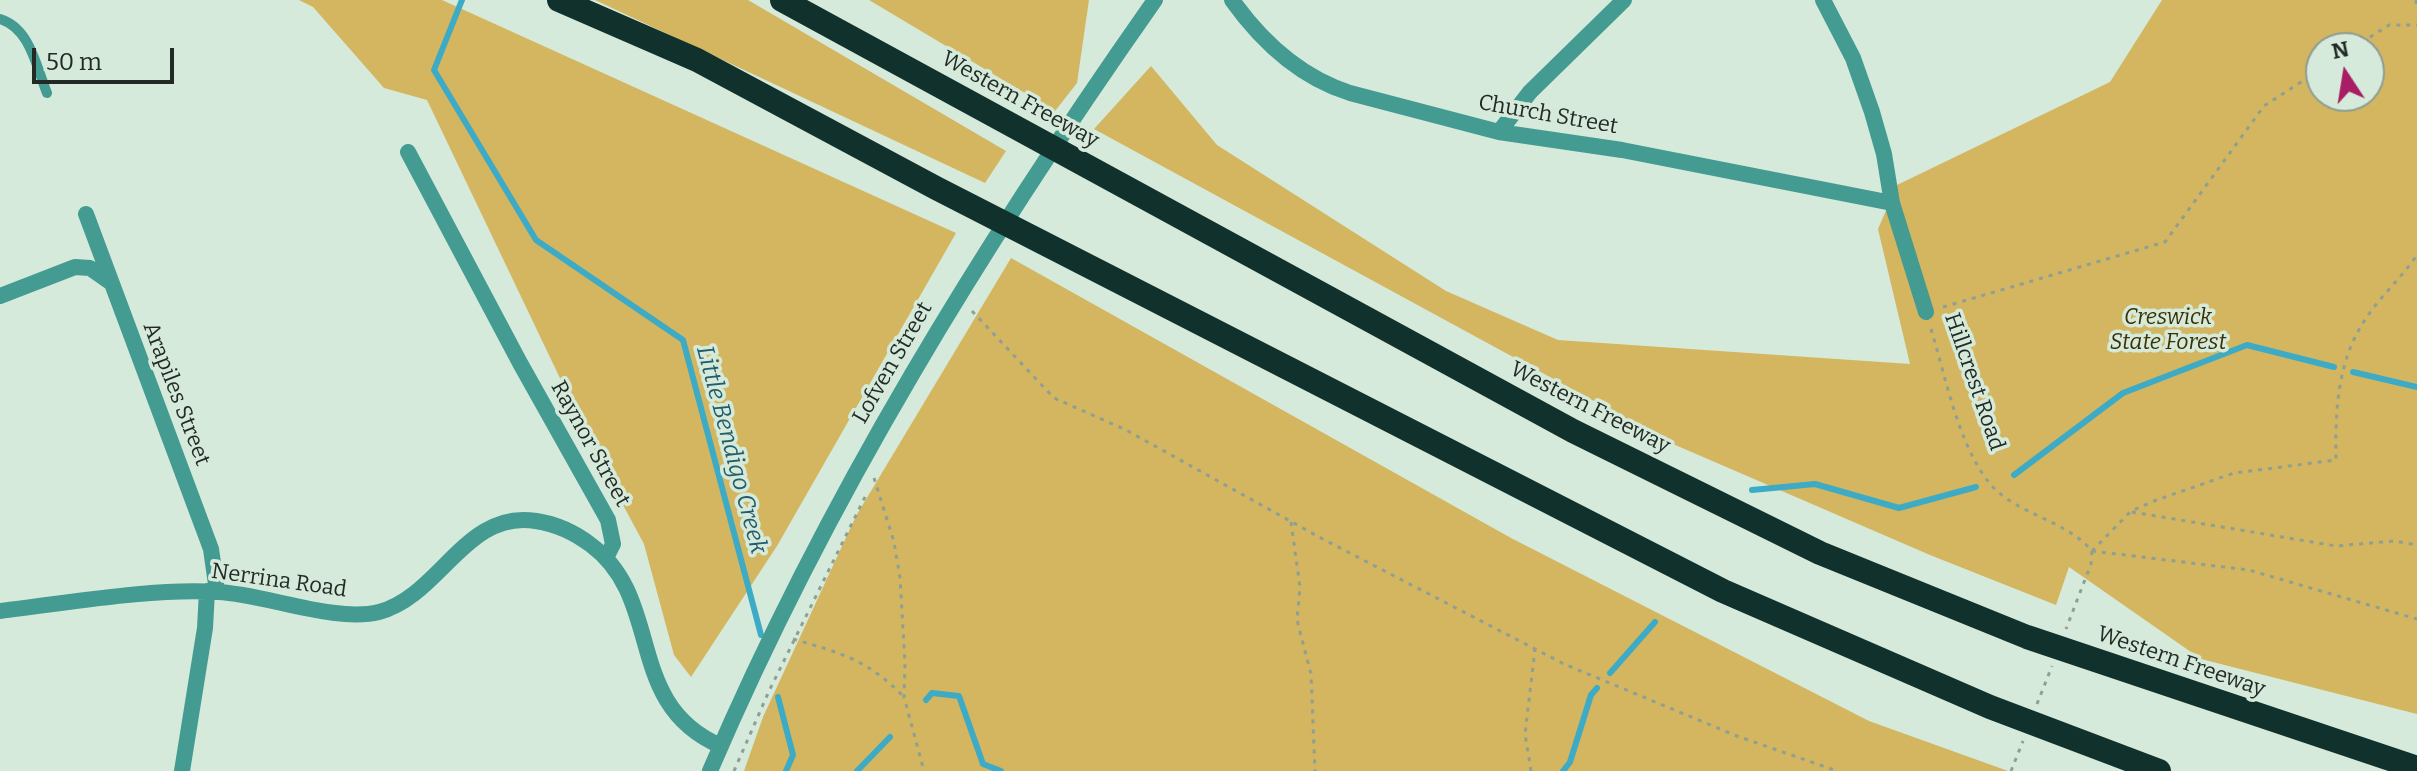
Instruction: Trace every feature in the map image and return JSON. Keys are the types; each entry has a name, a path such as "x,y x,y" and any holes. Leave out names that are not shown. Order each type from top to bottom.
{"highway":[{"path":"559,0 697,60 936,188 1723,591 1990,707 2159,771"},
{"name":"Western Freeway","path":"782,0 1573,431 1820,553 2027,637 2417,768"}],"street":[{"name":"Lofven Street","path":"710,771 774,632 860,465 976,266 1155,0"},
{"name":"Church Street","path":"1232,0 1278,53 1328,85 1499,132 1622,150 1892,203"},
{"path":"1499,132 1530,92 1624,0"},
{"name":"Hillcrest Road","path":"1823,0 1853,58 1872,112 1884,154 1892,203 1926,312"},
{"name":"Raynor Street","path":"408,152 608,520 613,544 606,558"},
{"name":"Arapiles Street","path":"86,214 211,549 212,591 182,771"},
{"path":"0,296 75,267 90,268 111,283"},
{"name":"Nerrina Road","path":"0,611 163,593 212,591 341,612 375,613 411,597 483,531 497,523 518,519 539,521 565,529 606,558"},
{"path":"606,558 631,598 663,697 688,727 721,746"}],"lane":[{"path":"0,19 16,27 23,35 47,93"}],"path":[{"path":"2416,0 2417,6"},
{"path":"2378,32 2389,25 2417,25"},
{"path":"1926,312 2165,242 2264,106 2305,79"},
{"path":"2066,630 2088,573 2092,551 2131,511 2234,473 2336,460 2335,419 2345,360 2360,326 2417,255"},
{"path":"956,300 989,326 1054,398 1126,430 1291,522 1564,664 1737,736 1837,771"},
{"name":"Hillcrest Road","path":"1926,312 1958,417 1982,473 2005,497 2077,537 2092,551"},
{"path":"860,465 874,478 894,542 900,578 904,697 924,771"},
{"path":"734,771 874,478"},
{"path":"2131,511 2336,546 2394,541 2417,545"},
{"path":"1291,522 1300,587 1297,620 1311,674 1315,771"},
{"path":"2092,551 2249,570 2417,619"},
{"path":"774,632 856,660 882,675 904,697"},
{"path":"1531,771 1525,734 1535,649"},
{"path":"2033,715 2055,658"},
{"path":"2011,771 2028,729"}],"green space":[{"path":"299,0 442,0 956,233 777,546 691,677 674,655 644,544 602,466 427,100 384,88 313,7"},
{"path":"595,0 748,0 1006,151 985,183"},
{"path":"869,0 1089,0 1077,83 1055,111"},
{"name":"Creswick State Forest","path":"2162,0 2417,0 2417,714 2201,659 2069,567 2056,605 1930,555 1673,444 1094,129 1151,66 1217,145 1446,291 1558,340 1910,364 1878,229 1897,185 2110,82"},
{"path":"1011,258 1511,538 1869,721 2008,771 744,771 763,717 856,516"}],"waterway":[{"name":"Little Bendigo Creek","path":"462,0 434,70 536,240 683,340 761,635"},
{"path":"2014,475 2123,393 2247,345 2334,367"},
{"path":"2353,372 2417,387"},
{"path":"1752,490 1815,484 1899,508 1976,487"},
{"path":"1610,673 1655,622"},
{"path":"1563,771 1570,762 1591,695 1597,688"},
{"path":"926,700 932,693 959,696 983,764 1001,771"},
{"name":"Little Bendigo Creek","path":"778,697 793,755 786,771"},
{"path":"857,771 890,737"}]}
